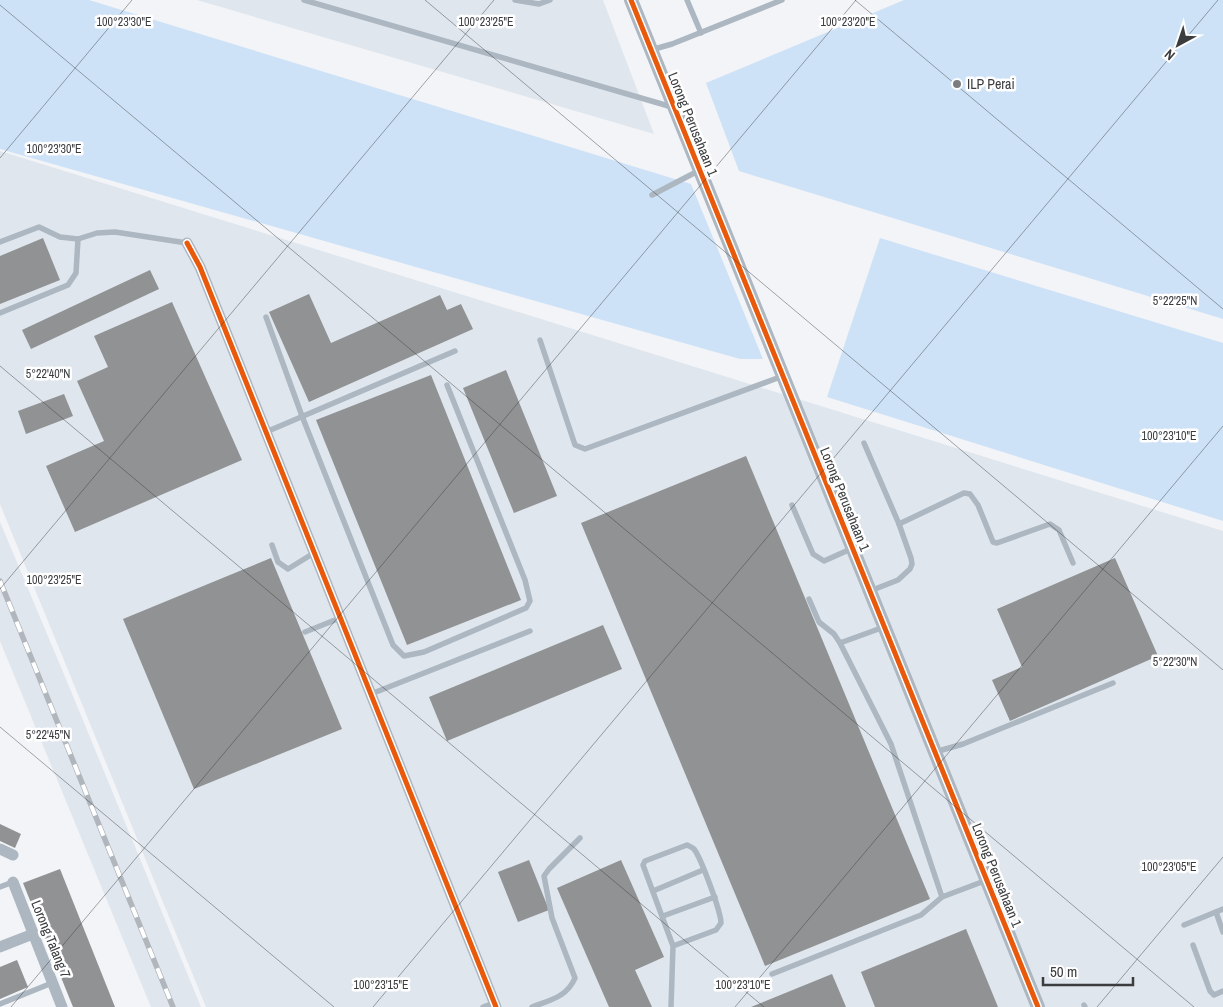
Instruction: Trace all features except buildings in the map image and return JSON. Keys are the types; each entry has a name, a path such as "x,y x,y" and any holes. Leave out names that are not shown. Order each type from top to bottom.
{"street":[{"name":"Lorong Perusahaan 1","path":"631,0 1038,1007"},
{"path":"188,243 200,267 495,1005"},
{"path":"0,849 13,855"},
{"name":"Lorong Talang 7","path":"13,882 62,1007"},
{"path":"0,947 33,934"}],"lane":[{"path":"304,0 674,107"},
{"path":"514,0 539,4 550,0"},
{"path":"687,0 701,33"},
{"path":"651,50 701,33 782,0"},
{"path":"652,195 700,170"},
{"path":"0,242 39,227 60,237 78,239 97,233 115,232 188,243"},
{"path":"0,313 68,285 76,273 78,239"},
{"path":"266,317 302,416 393,644 404,656 424,652 526,608 530,601 525,580 447,385"},
{"path":"540,340 575,446 585,449 783,376"},
{"path":"266,432 455,351"},
{"path":"864,443 899,524 912,564 910,569 898,580 870,591"},
{"path":"899,524 964,493 970,494 978,505 994,542 997,543 1050,524 1058,530 1073,563"},
{"path":"792,505 813,554 824,561 853,548"},
{"path":"272,545 278,562 288,569 314,553"},
{"path":"809,599 818,622 834,634 840,642 891,744 942,898"},
{"path":"305,632 340,618"},
{"path":"840,642 884,627"},
{"path":"371,694 530,631"},
{"path":"935,752 963,744 1113,683"},
{"path":"532,1007 564,994 571,988 575,978 552,918 544,876 580,838"},
{"path":"672,946 716,930 721,919 715,897 704,870 694,849 687,845 645,861 643,866 663,916 672,946 672,1007"},
{"path":"653,891 704,870"},
{"path":"772,974 921,915 942,898 987,880"},
{"path":"0,887 13,882"},
{"path":"663,916 715,897"},
{"path":"1184,925 1223,909"},
{"path":"1216,912 1223,932"},
{"path":"1194,945 1210,991 1214,995 1223,991"},
{"path":"0,1004 52,982"},
{"path":"483,1007 495,1005"}],"shaded area":[{"path":"0,0 89,0 691,184 763,359 740,359 0,149"},
{"path":"197,0 603,0 654,134"},
{"name":"ILP Perai","path":"904,0 1223,0 1223,319 739,171 706,83"},
{"path":"0,151 1223,531 1223,1007 206,1007 0,504"},
{"path":"880,238 1223,343 1223,521 827,397"},
{"path":"0,522 201,1007 151,1007 0,641"}],"railway":[{"path":"0,581 173,1007"}],"cycle path":[{"path":"631,0 1038,1007"},
{"path":"187,243 200,267 496,1007"}],"place":[{"name":"ILP Perai","path":"957,84"}]}
